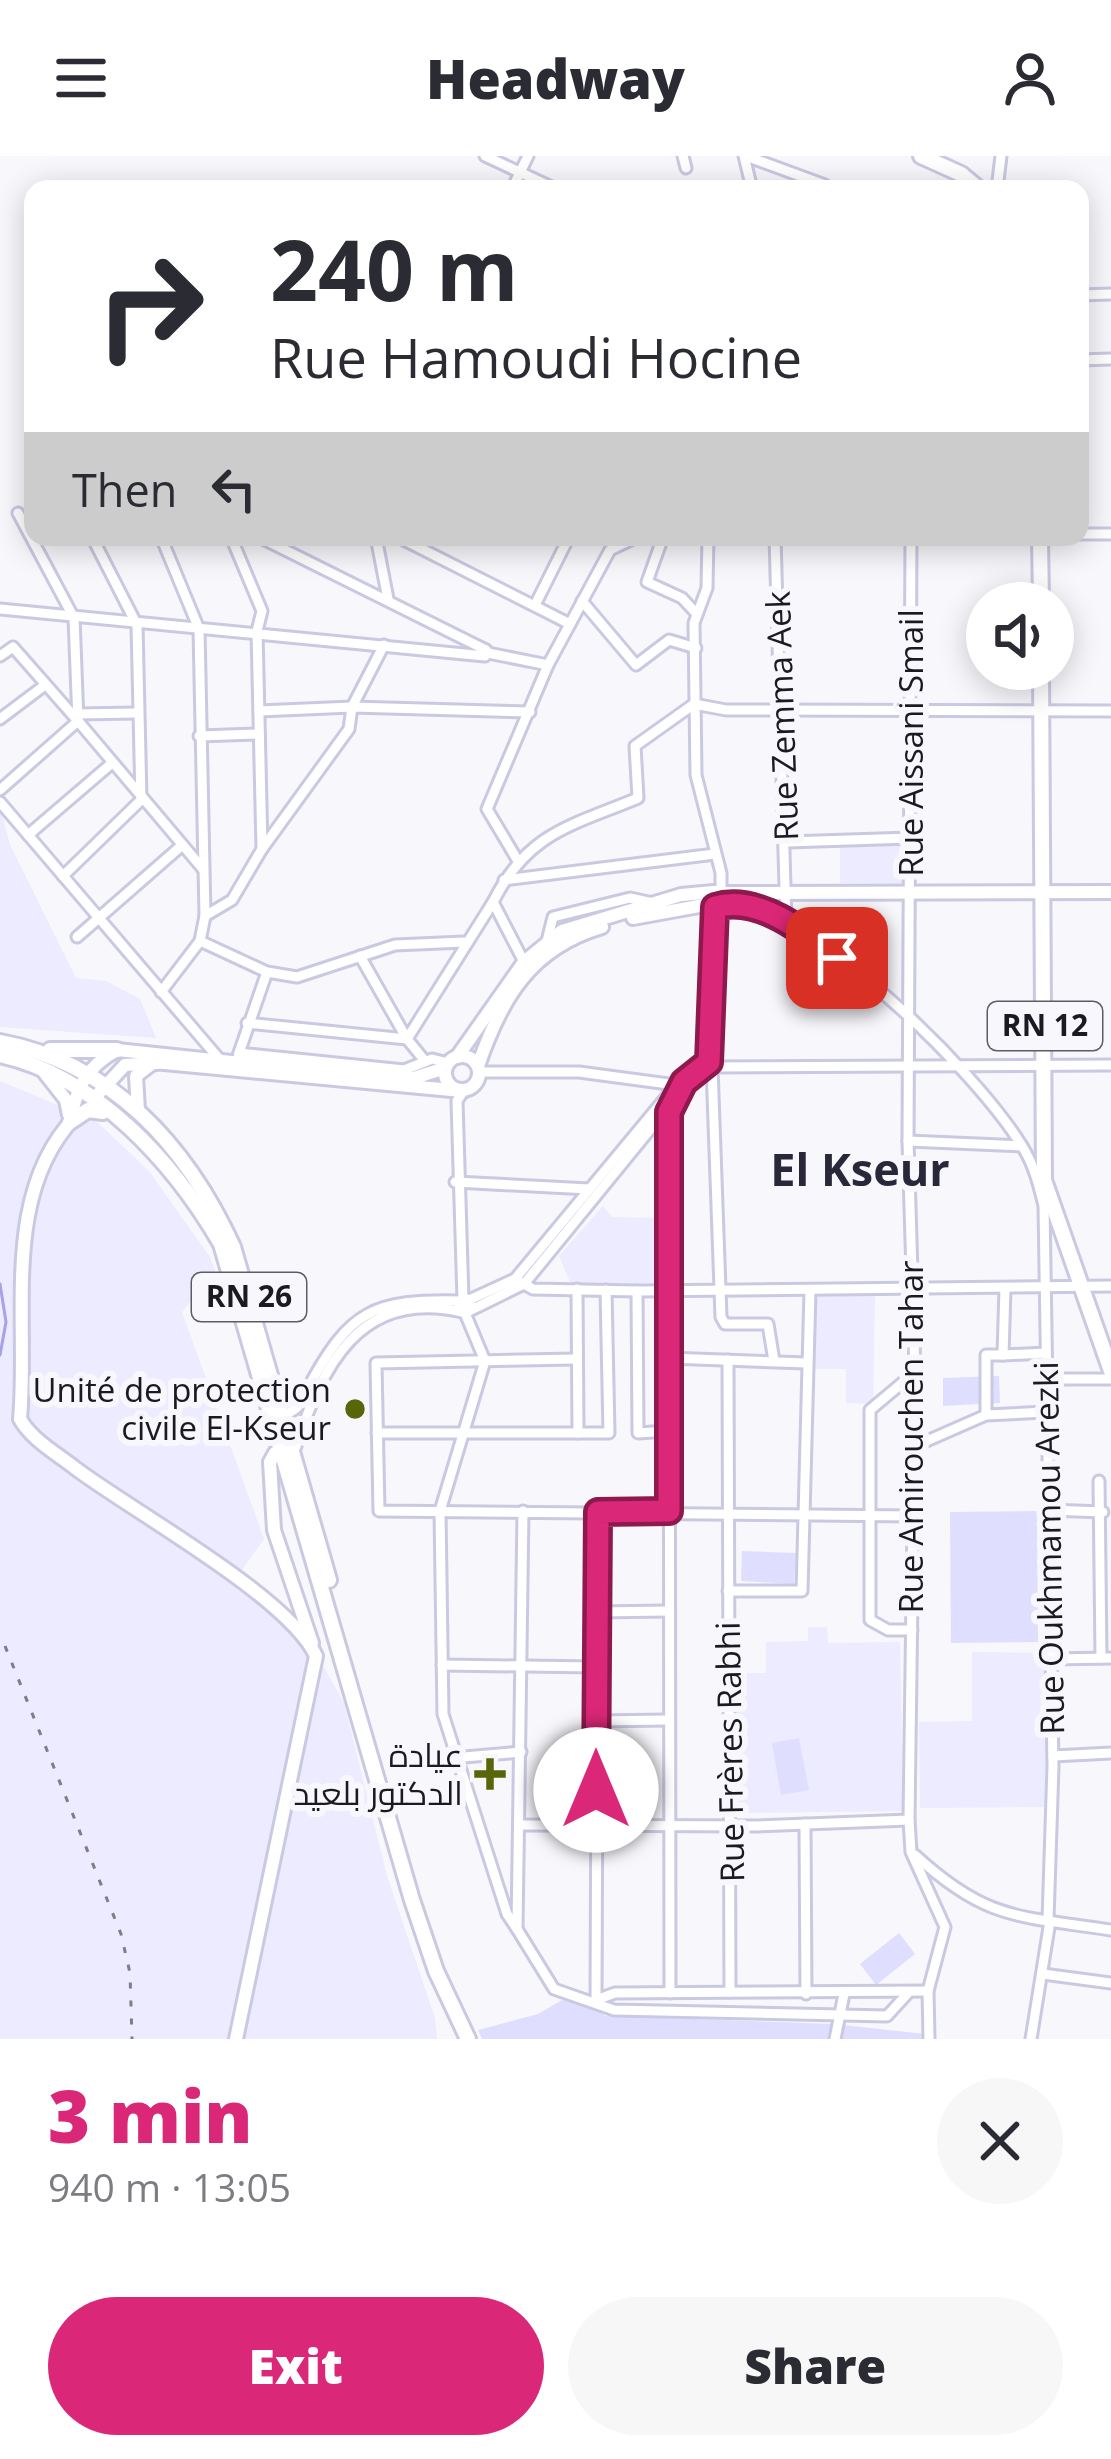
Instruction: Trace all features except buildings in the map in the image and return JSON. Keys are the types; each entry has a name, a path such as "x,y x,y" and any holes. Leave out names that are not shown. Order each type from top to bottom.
{"main road":[{"path":"921,156 968,180"},
{"path":"1040,546 1041,582"},
{"name":"RN 12","path":"1042,690 1044,1180 1108,1344 1111,1375"},
{"path":"463,1090 448,1083 450,1063 524,962 547,941 653,903 788,894 1111,892"},
{"path":"314,1650 277,1612 33,1436 20,1418 26,1347 24,1213 40,1170 70,1122 131,1062 463,1090 477,1082 486,1032 532,966 556,944 717,898"},
{"name":"RN 26","path":"0,1042 38,1049 88,1070 138,1111 194,1174 226,1231 284,1415 289,1452"},
{"path":"38,1049 117,1050 221,1061 238,1058 375,1077 414,1078 469,1057 479,1069"},
{"path":"70,1122 76,1091 88,1070 117,1050"},
{"name":"RN 26","path":"0,1055 44,1072 110,1113 175,1170 221,1244 289,1452 423,1933 468,2039"},
{"path":"138,1111 136,1076 158,1063"},
{"path":"44,1072 66,1100 70,1122"},
{"path":"70,1122 88,1110 110,1113"},
{"path":"236,2039 314,1650 274,1530 270,1462 275,1454 289,1452"}],"street":[{"path":"485,156 538,180"},
{"path":"516,180 528,156"},
{"path":"682,156 686,168"},
{"path":"745,156 814,180"},
{"path":"18,512 24,523"},
{"path":"36,546 74,618 77,717"},
{"path":"63,876 141,800 137,625 100,546"},
{"path":"161,992 200,941 205,916 199,629 165,546"},
{"path":"235,546 262,611 257,631 262,849"},
{"path":"278,546 488,653"},
{"path":"378,546 388,599"},
{"path":"416,546 570,624"},
{"path":"535,605 564,546"},
{"path":"518,861 487,809 548,665 610,550 618,546"},
{"path":"660,546 647,582 682,598 696,613"},
{"path":"708,546 707,588 696,613 694,704 696,775 715,854 717,898 711,1064 719,1291 725,1324 768,1324 774,1361"},
{"name":"Rue Zemma Aek","path":"776,546 786,922"},
{"name":"Rue Aissani Smail","path":"909,1022 910,546"},
{"path":"582,601 636,665 669,640 696,648"},
{"path":"0,609 137,625 488,653 548,665"},
{"path":"205,916 232,900 262,849 349,729 352,707 384,645"},
{"path":"0,656 13,647 203,869"},
{"path":"0,719 45,685"},
{"path":"406,1039 518,861 551,831 638,797 635,746 694,704 726,710 1111,711"},
{"path":"259,711 352,707 530,712"},
{"path":"137,713 77,717 2,798 97,919 221,1061"},
{"path":"199,736 260,734"},
{"path":"28,835 112,763"},
{"path":"787,842 911,838"},
{"path":"76,937 180,847"},
{"path":"504,880 715,854"},
{"path":"717,898 786,922"},
{"path":"493,902 524,962"},
{"name":"Rue Oukhmamou Arezki","path":"786,922 960,1066 1022,1146 1044,1206 1053,1756 1049,1921 1031,2039"},
{"path":"200,941 266,972 297,976 395,945 464,942"},
{"path":"360,956 406,1039 425,1060"},
{"path":"266,972 238,1058 404,1070 425,1060 450,1063"},
{"name":"Rue Amirouchen Tahar","path":"909,1022 915,1372 911,1852"},
{"path":"247,1023 406,1039"},
{"path":"520,1281 589,1189 681,1086 711,1064 1046,1069 1111,1065"},
{"path":"479,1069 666,1079 681,1086"},
{"path":"289,1452 316,1390 362,1325 382,1315 499,1301 669,1112 681,1086"},
{"path":"463,1090 457,1101 455,1182 465,1306 485,1361 440,1511 442,1714 452,1757 507,1914 554,1989 614,2010 887,2016 909,1992"},
{"path":"669,1112 670,1993"},
{"path":"908,1142 1022,1146"},
{"path":"455,1182 589,1189"},
{"path":"520,1281 533,1289 637,1291 1111,1286"},
{"path":"1003,1355 1005,1288"},
{"path":"577,1289 578,1433"},
{"path":"377,1433 609,1433 606,1290"},
{"path":"637,1291 638,1433 668,1431"},
{"path":"728,1591 802,1591 810,1291"},
{"path":"284,1415 301,1406 334,1345 363,1312 402,1304 465,1306"},
{"path":"986,1414 986,1355 1046,1353"},
{"path":"668,1358 807,1363"},
{"path":"576,1359 376,1363 378,1510 912,1516"},
{"name":"Rue Frères Rabhi","path":"728,1360 730,1992"},
{"path":"912,1630 888,1630 870,1620 870,1410 915,1372"},
{"path":"1045,1379 1111,1375"},
{"path":"913,1447 986,1414 1046,1412"},
{"path":"1050,1659 1106,1658 1099,1481"},
{"path":"1048,1510 1103,1512"},
{"path":"518,1929 523,1511"},
{"path":"596,2000 598,1512"},
{"path":"597,1612 668,1611"},
{"path":"442,1665 596,1667"},
{"path":"596,1720 668,1720"},
{"path":"452,1757 521,1752"},
{"path":"1053,1756 1111,1753"},
{"path":"522,1825 731,1826 909,1820"},
{"path":"805,1824 806,1994"},
{"path":"911,1852 957,1894 999,1913 1111,1930"},
{"path":"911,1852 945,1927 928,1991 929,2039"},
{"path":"1043,1974 1111,1983"},
{"path":"596,2000 639,1993 928,1991"},
{"path":"639,1993 644,2011"},
{"path":"835,2039 844,1994"}],"shaded area":[{"path":"0,807 10,845 76,978 106,981 140,999 156,1038 0,1027"},
{"path":"905,844 905,884 840,883 840,845"},
{"path":"0,1081 96,1121 149,1171 210,1257 215,1271 182,1312 264,1539 239,1574 299,1623 344,1703 387,1876 435,2018 437,2039 0,2039"},
{"path":"603,1206 612,1217 662,1218 665,1283 571,1284 559,1256"},
{"path":"816,1294 875,1295 873,1404 846,1403 846,1369 815,1369"},
{"path":"999,1376 1000,1403 943,1406 943,1378"},
{"path":"1037,1511 1038,1642 951,1643 950,1512"},
{"path":"742,1551 796,1553 794,1584 741,1581"},
{"path":"808,1627 827,1627 828,1643 900,1642 903,1811 736,1813 734,1673 766,1673 766,1642 808,1641"},
{"path":"972,1652 1048,1653 1049,1807 920,1808 919,1722 972,1721"},
{"path":"799,1738 809,1790 781,1795 772,1743"},
{"path":"899,1933 915,1954 876,1985 860,1964"},
{"path":"562,2000 580,2002 606,2016 834,2024 925,2034 925,2039 482,2039 478,2030 538,2014"}],"waterway":[{"path":"0,1284 6,1322 0,1355"}],"railway":[{"path":"5,1646 121,1934 130,1973 132,2039"}],"place":[{"name":"Unité de protection civile El-Kseur","path":"355,1409"},
{"name":"عيادة الدكتور بلعيد","path":"490,1774"}],"district":[{"name":"El Kseur","path":"860,1170"}],"route":[{"path":"596,1790 598,1512 669,1511 669,1112 684,1082 709,1062 715,907 748,905 766,912 837,958"}]}
